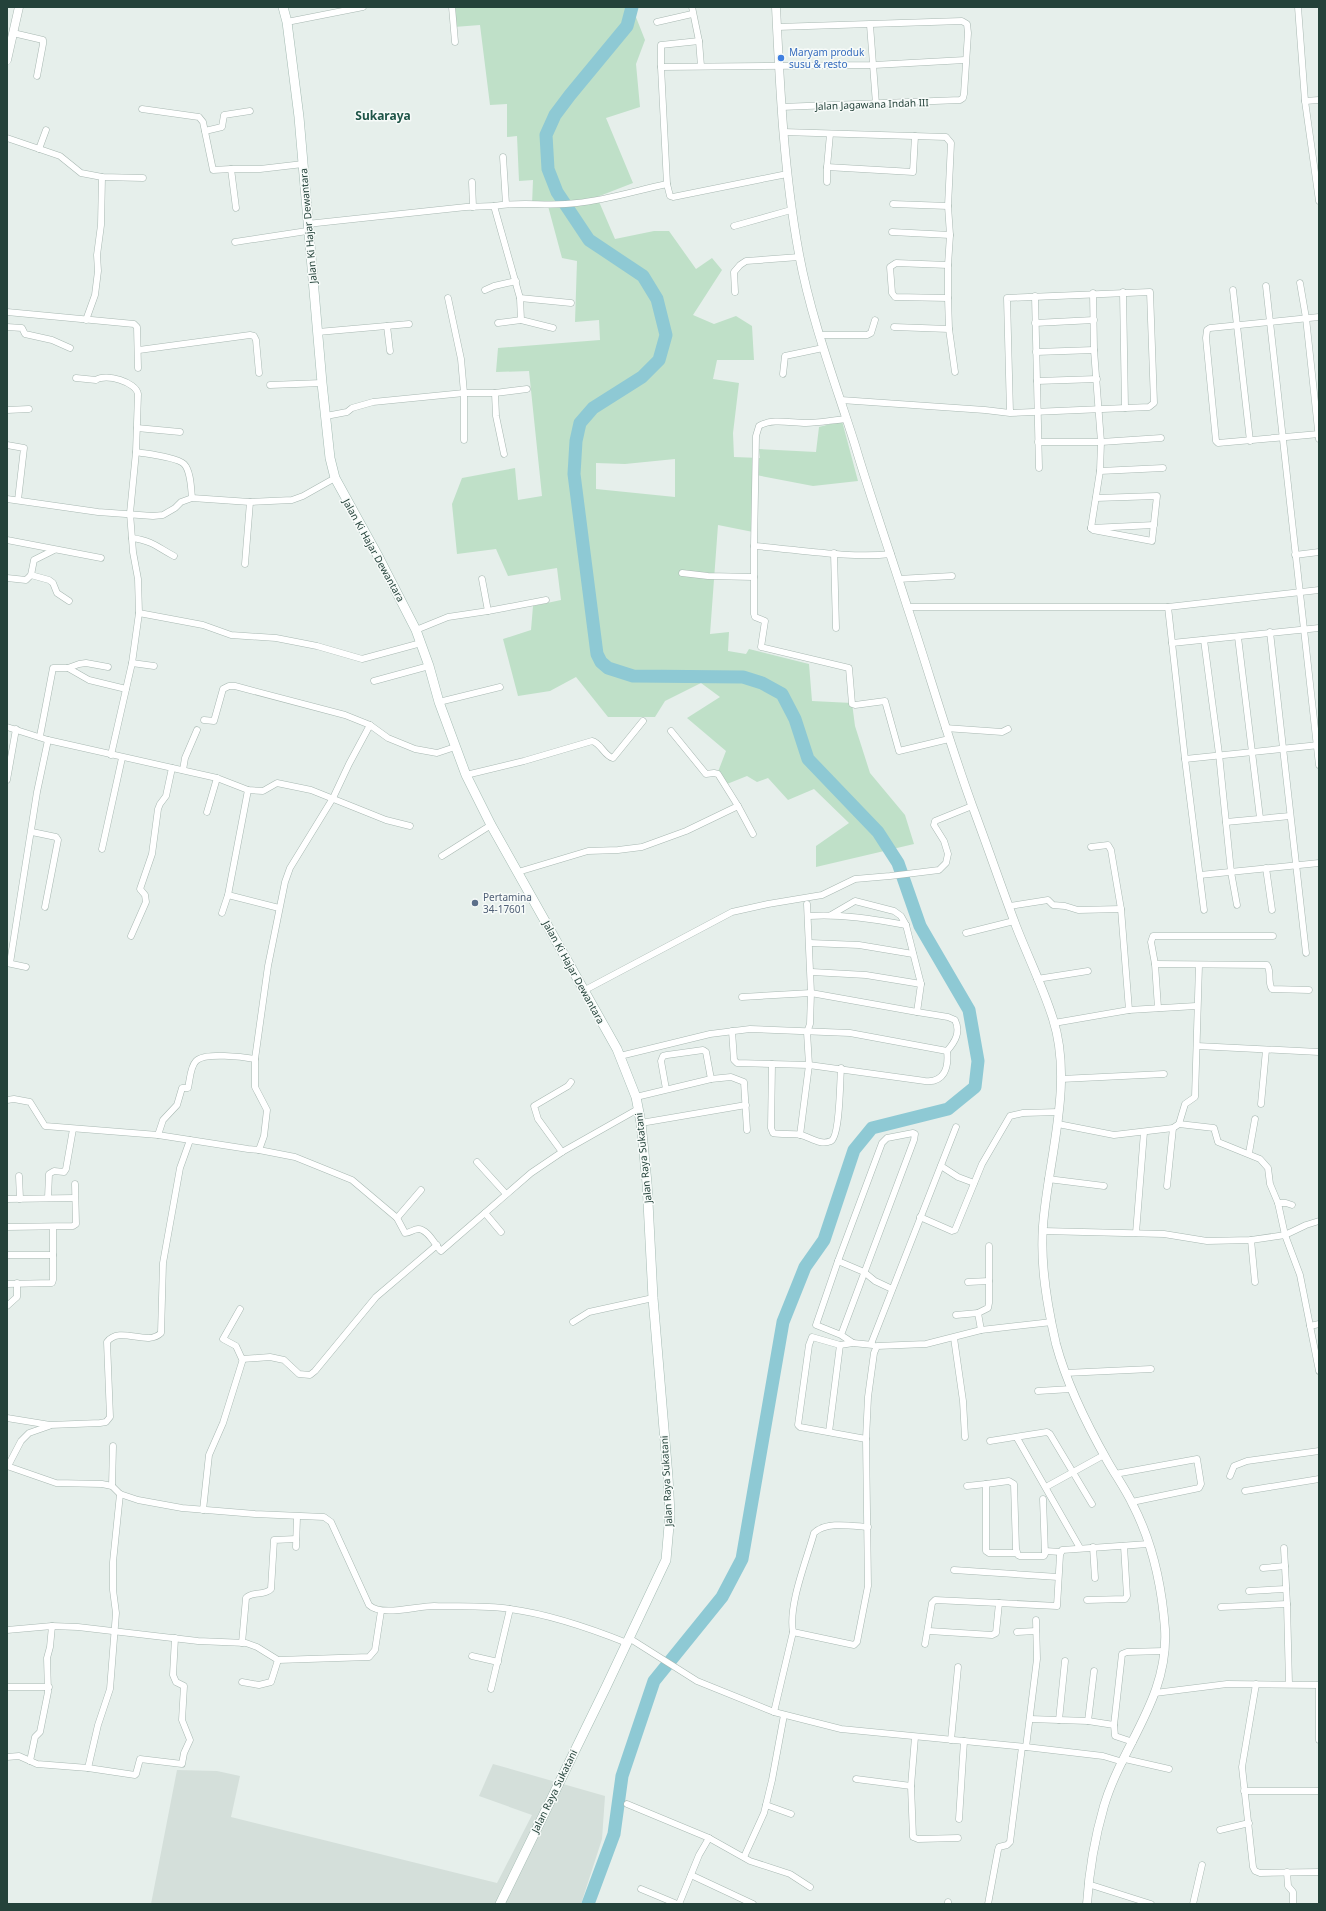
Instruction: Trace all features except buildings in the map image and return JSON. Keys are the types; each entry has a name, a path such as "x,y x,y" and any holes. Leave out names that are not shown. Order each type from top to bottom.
{"main road":[{"name":"Jalan Ki Hajar Dewantara","path":"283,7 287,22 303,164 307,227 330,458 335,478 378,556 416,630 429,666 439,702 466,775 491,825 619,1053"},
{"name":"Jalan Raya Sukatani","path":"500,1904 666,1560 670,1514 652,1298 647,1183 641,1123 636,1096 619,1053"}],"street":[{"path":"7,60 19,7"},
{"path":"287,22 363,7"},
{"path":"452,7 455,42"},
{"path":"776,7 781,107 791,210 799,257 819,335 847,419 874,508 908,607 945,728 972,806 1010,906 1014,921 1054,1023 1060,1079 1059,1112 1048,1179 1043,1231 1044,1284 1052,1322 1065,1373 1071,1389 1104,1455 1132,1502 1148,1544 1160,1594 1165,1630 1162,1669 1144,1722 1124,1760 1104,1805 1088,1884 1086,1904"},
{"path":"1298,7 1305,100 1318,180 1319,201"},
{"path":"657,22 692,10 699,41 700,66"},
{"path":"661,67 874,65 965,60 968,33 966,24 962,21 777,27"},
{"path":"870,25 876,104"},
{"path":"12,33 42,40 43,44 37,76"},
{"path":"699,41 661,45 667,184 669,195 673,197 787,174"},
{"name":"Jalan Jagawana Indah III","path":"781,107 960,100 963,98 965,60"},
{"path":"1305,100 1319,100"},
{"path":"142,109 199,117 203,122 213,170 260,169 303,164"},
{"path":"205,131 222,127 224,115 250,111"},
{"path":"39,149 46,130"},
{"path":"783,132 946,137 951,143 948,206 950,235 948,298 955,372"},
{"path":"827,182 830,134"},
{"path":"828,167 912,172 914,136"},
{"path":"7,138 60,156 81,173 102,177 143,178"},
{"path":"503,157 506,204"},
{"path":"231,169 236,208"},
{"path":"86,320 95,295 98,271 97,255 101,225 102,177"},
{"path":"472,182 473,207"},
{"path":"235,242 307,227 473,207 506,204 539,203 557,205 578,203 667,184"},
{"path":"893,204 948,206"},
{"path":"494,206 520,298 521,320"},
{"path":"734,226 791,210"},
{"path":"892,232 950,235"},
{"path":"735,292 734,272 746,262 799,257"},
{"path":"948,265 896,263 890,267 892,292 895,297 948,298"},
{"path":"485,290 494,286 516,282"},
{"path":"1300,283 1306,318 1319,436 1221,444 1216,441 1206,333 1210,328 1236,324 1270,322 1306,318 1319,317"},
{"path":"1266,286 1303,630 1318,745 1319,765"},
{"path":"1233,290 1250,441"},
{"path":"840,400 1010,413 1150,406 1154,403 1151,294 1148,291 1007,298 1010,413"},
{"path":"1123,292 1125,408"},
{"path":"1091,528 1100,471 1101,442 1094,350 1093,293"},
{"path":"1035,296 1039,411 1039,468"},
{"path":"448,298 461,359 464,393 464,440"},
{"path":"520,298 571,303"},
{"path":"7,312 134,324 137,327 139,350 138,368"},
{"path":"498,323 521,320 553,328"},
{"path":"819,335 867,335 871,333 875,320"},
{"path":"1035,323 1094,320"},
{"path":"318,332 408,324"},
{"path":"386,326 390,351"},
{"path":"7,327 22,329 25,334 52,340 70,348"},
{"path":"894,327 950,329"},
{"path":"139,350 250,335 254,336 256,340 259,373"},
{"path":"783,374 785,356 824,348"},
{"path":"1036,352 1094,350"},
{"path":"76,378 96,380 99,378 108,377 133,385 138,394 136,452 130,513 133,552 138,580 139,613 132,663 111,755"},
{"path":"1037,381 1097,379"},
{"path":"270,385 322,383"},
{"path":"326,416 346,412 352,408 373,402 464,393 495,393 527,389"},
{"path":"495,393 496,416 504,454"},
{"path":"7,410 29,409"},
{"path":"847,419 807,423 772,422 764,423 759,426 756,436 754,616 765,621 761,647 849,668 852,704 855,705 886,701 899,751 949,739"},
{"path":"136,428 180,432"},
{"path":"1038,442 1101,442 1161,438"},
{"path":"7,445 23,447 18,500"},
{"path":"136,452 178,460 184,464 187,469 192,498"},
{"path":"1100,471 1163,468"},
{"path":"7,499 98,512 130,513 149,516 163,515 175,508 181,502 192,498 250,502 298,498 335,478"},
{"path":"1091,528 1093,530 1152,541 1157,496 1096,498"},
{"path":"245,564 250,502"},
{"path":"1091,528 1154,525"},
{"path":"132,538 154,543 161,549 174,556"},
{"path":"7,540 102,558"},
{"path":"754,546 834,553 878,555 890,554"},
{"path":"7,578 23,581 31,575 34,560 54,550"},
{"path":"1295,555 1319,552"},
{"path":"834,553 836,628"},
{"path":"682,573 708,576 754,577"},
{"path":"31,575 49,580 53,583 57,593 69,601"},
{"path":"898,579 952,576"},
{"path":"482,579 488,612"},
{"path":"908,607 1168,607 1319,590"},
{"path":"416,630 448,617 488,612 546,600"},
{"path":"1168,607 1198,870 1200,874 1204,910"},
{"path":"139,613 203,625 231,635 276,638 318,646 362,658 372,657 421,643"},
{"path":"1172,643 1319,628"},
{"path":"1270,632 1306,953"},
{"path":"1238,637 1260,818"},
{"path":"1204,640 1219,754 1231,872 1237,905"},
{"path":"40,736 53,668 68,668 86,663 108,667"},
{"path":"132,663 154,666"},
{"path":"374,681 429,666"},
{"path":"68,668 90,680 126,689"},
{"path":"204,720 214,721 223,689 229,686 344,715 370,725 388,738 430,753 443,752 455,747"},
{"path":"439,702 500,688"},
{"path":"466,775 524,762 592,742 596,743 608,756 613,758 643,722"},
{"path":"259,1150 264,1136 267,1110 255,1087 255,1059 268,966 279,908 290,868 333,798 370,725"},
{"path":"7,727 40,736 48,740 122,758 217,778 248,790 260,791 277,783 284,783 333,798 386,820 410,826"},
{"path":"945,728 1002,732 1008,729"},
{"path":"7,780 16,729"},
{"path":"183,770 185,758 197,730"},
{"path":"671,731 706,774 718,774 753,834"},
{"path":"26,967 9,963 48,740"},
{"path":"1185,759 1219,754 1318,745"},
{"path":"102,850 122,758"},
{"path":"131,936 146,902 145,895 140,889 152,854 158,809 160,802 166,796 172,768"},
{"path":"207,812 217,778"},
{"path":"222,913 228,896 248,790"},
{"path":"518,872 588,852 642,847 686,831 738,806"},
{"path":"585,990 732,912 822,895 855,878 890,876 939,870 948,860 946,848 934,825 935,821 972,806"},
{"path":"1226,822 1290,816"},
{"path":"442,856 491,825"},
{"path":"32,832 56,837 58,840 45,907"},
{"path":"1091,847 1108,845 1110,847 1121,909 1129,1010"},
{"path":"1200,874 1319,863"},
{"path":"1266,868 1272,910"},
{"path":"228,896 279,908"},
{"path":"1010,906 1048,900 1052,905 1065,906 1078,910 1121,909"},
{"path":"831,915 855,902 894,911 901,916 906,925 921,984 917,1012"},
{"path":"800,1135 809,1065 807,1032 810,1024 812,972 807,904"},
{"path":"809,916 831,915 866,917 906,925"},
{"path":"966,934 1014,921"},
{"path":"1158,1008 1155,964 1151,942 1153,936 1273,936"},
{"path":"810,943 859,945 913,954"},
{"path":"1155,964 1266,965 1269,968 1270,986 1272,989 1309,990"},
{"path":"1179,1124 1185,1104 1195,1097 1197,1046 1196,1006 1199,965"},
{"path":"1037,979 1088,970"},
{"path":"812,972 866,975 921,984"},
{"path":"732,1031 735,1062 746,1064 809,1065 841,1068 934,1082 940,1079 943,1074 948,1059 947,1051 955,1041 958,1032 955,1020 948,1017 811,993 742,997"},
{"path":"1054,1023 1129,1010 1196,1006"},
{"path":"619,1053 710,1034 750,1029 850,1033 947,1051"},
{"path":"1197,1046 1319,1052"},
{"path":"666,1089 661,1061 663,1056 667,1055 701,1049 704,1051 711,1079"},
{"path":"1261,1104 1266,1050"},
{"path":"158,1135 163,1120 177,1105 182,1088 188,1088 196,1061 200,1058 229,1056 255,1059"},
{"path":"772,1064 772,1130 775,1134 800,1135 819,1142 830,1141 834,1138 837,1125 841,1068"},
{"path":"1060,1079 1164,1074"},
{"path":"636,1096 711,1079 731,1077 744,1082 747,1130"},
{"path":"562,1152 538,1118 534,1106 568,1086 571,1082"},
{"path":"7,1100 14,1099 30,1102 46,1126 158,1135 296,1157 352,1180 397,1218 405,1232 417,1229 423,1231 440,1250 444,1250 531,1173 562,1152 638,1109"},
{"path":"641,1123 746,1105"},
{"path":"920,1217 952,1231 955,1230 982,1164 1010,1116 1023,1113 1059,1112"},
{"path":"1249,1153 1256,1119"},
{"path":"1058,1124 1087,1131 1114,1135 1172,1128 1179,1124 1214,1128 1218,1142 1249,1153 1260,1159 1268,1168 1270,1184 1278,1203 1285,1235 1300,1275 1319,1371"},
{"path":"793,1632 834,1642 856,1644 868,1586 866,1439 868,1397 874,1345 892,1289 956,1127"},
{"path":"1167,1186 1172,1128"},
{"path":"48,1198 49,1174 54,1171 64,1172 66,1169 73,1129"},
{"path":"1136,1233 1144,1132"},
{"path":"841,1335 914,1140 915,1134 913,1133 887,1138 882,1143 809,1344 798,1426 866,1439"},
{"path":"7,1418 50,1425 106,1422 110,1417 107,1342 110,1339 123,1335 154,1337 161,1332 162,1263 180,1168 190,1140"},
{"path":"477,1162 506,1194"},
{"path":"940,1166 958,1177 974,1183"},
{"path":"19,1176 20,1199"},
{"path":"1048,1179 1104,1186"},
{"path":"7,1227 71,1227 76,1224 74,1198 75,1184"},
{"path":"397,1218 421,1190"},
{"path":"7,1199 74,1198"},
{"path":"1278,1203 1286,1202 1292,1205"},
{"path":"485,1213 501,1232"},
{"path":"1043,1231 1164,1234 1207,1241 1251,1240 1285,1235 1306,1224 1319,1221"},
{"path":"7,1284 52,1283 53,1227"},
{"path":"1251,1240 1255,1282"},
{"path":"243,1359 274,1358 288,1362 301,1376 312,1374 376,1297 437,1245"},
{"path":"956,1315 978,1314 988,1308 989,1246"},
{"path":"7,1255 53,1255"},
{"path":"838,1261 864,1272 875,1281 892,1289"},
{"path":"968,1282 989,1281"},
{"path":"7,1306 17,1297 17,1283"},
{"path":"573,1322 589,1312 652,1298"},
{"path":"203,1510 209,1455 223,1423 243,1359 236,1346 223,1339 240,1309"},
{"path":"978,1314 981,1330"},
{"path":"812,1337 840,1345 853,1343 874,1345 926,1344 981,1330 1052,1322"},
{"path":"1310,1326 1319,1324"},
{"path":"816,1325 841,1335 853,1343"},
{"path":"954,1338 963,1401 965,1436"},
{"path":"829,1432 840,1345"},
{"path":"1065,1373 1150,1369"},
{"path":"1038,1391 1071,1389"},
{"path":"50,1425 29,1433 22,1441 7,1466 56,1483 102,1484 112,1486 120,1494 138,1500 203,1510 296,1517 314,1516 328,1519 354,1570 369,1605 381,1611 427,1606 510,1609 587,1627 628,1641 697,1681 738,1699 784,1715 841,1729 1102,1756 1169,1769"},
{"path":"990,1441 1017,1438 1047,1432 1050,1434 1092,1504"},
{"path":"1017,1438 1080,1548"},
{"path":"112,1486 113,1446"},
{"path":"1230,1476 1234,1466 1247,1462 1319,1451"},
{"path":"1046,1487 1104,1455"},
{"path":"1115,1474 1197,1459 1201,1484 1199,1488 1132,1502"},
{"path":"1245,1491 1319,1479"},
{"path":"967,1486 1009,1481 1014,1484 1017,1553"},
{"path":"986,1484 986,1551 989,1553 1017,1553 1020,1556 1044,1556 1044,1499"},
{"path":"88,1768 98,1724 110,1689 116,1630 113,1562 120,1494"},
{"path":"296,1517 296,1547"},
{"path":"774,1712 793,1632 795,1606 804,1561 814,1533 816,1530 835,1525 868,1527"},
{"path":"242,1643 246,1598 250,1595 270,1591 274,1540 296,1539"},
{"path":"1045,1551 1061,1552 1064,1549 1148,1544"},
{"path":"1086,1600 1125,1599 1127,1596 1124,1546"},
{"path":"1093,1548 1094,1578"},
{"path":"1284,1548 1289,1684"},
{"path":"925,1644 929,1631 932,1603 935,1600 1057,1606 1061,1552"},
{"path":"1264,1568 1285,1566"},
{"path":"954,1570 1058,1577"},
{"path":"1248,1592 1286,1589"},
{"path":"929,1631 992,1635 996,1632 999,1603"},
{"path":"1221,1607 1287,1604"},
{"path":"491,1689 510,1609"},
{"path":"7,1630 52,1626 116,1630 175,1638 242,1643 251,1644 278,1660 369,1657 375,1650 381,1611"},
{"path":"988,1904 999,1847 1007,1845 1010,1842 1024,1747 1030,1719 1037,1659 1036,1620"},
{"path":"30,1761 36,1737 40,1732 49,1687 47,1658 50,1647 52,1626"},
{"path":"1017,1632 1036,1631"},
{"path":"7,1757 19,1756 37,1764 88,1768 134,1775 136,1774 140,1759 182,1764 184,1753 190,1740 182,1720 184,1686 176,1682 173,1675 175,1638"},
{"path":"1133,1742 1114,1734 1122,1654 1126,1652 1164,1651"},
{"path":"472,1656 498,1662"},
{"path":"242,1682 259,1685 271,1682 278,1660"},
{"path":"1059,1720 1065,1661"},
{"path":"951,1740 958,1667"},
{"path":"1088,1721 1094,1671"},
{"path":"1155,1693 1227,1684 1319,1685"},
{"path":"1256,1684 1242,1768 1249,1824 1251,1856 1255,1870 1260,1873 1319,1872"},
{"path":"7,1687 49,1687"},
{"path":"1319,1688 1319,1740"},
{"path":"744,1857 758,1827 766,1805 784,1715"},
{"path":"1030,1719 1088,1721 1114,1725"},
{"path":"915,1737 911,1786 912,1833 914,1838 958,1838"},
{"path":"959,1819 964,1741"},
{"path":"856,1779 911,1786"},
{"path":"1244,1791 1319,1791"},
{"path":"627,1804 709,1838 744,1857 790,1874 810,1887"},
{"path":"766,1805 791,1814"},
{"path":"1220,1830 1249,1824"},
{"path":"641,1889 678,1904 692,1875 699,1855 709,1838"},
{"path":"1193,1904 1202,1865"},
{"path":"1287,1872 1288,1887 1293,1892 1293,1904"},
{"path":"692,1875 753,1904"},
{"path":"1088,1884 1151,1904"}],"shaded area":[{"path":"493,1764 605,1796 602,1839 581,1904 151,1904 177,1770 217,1771 240,1776 231,1817 497,1883 532,1815 479,1796"}],"green space":[{"path":"453,7 632,7 645,40 636,64 640,107 606,118 633,183 597,197 615,239 654,231 669,231 696,269 712,258 722,270 693,315 714,324 736,316 752,326 754,360 717,360 713,379 739,383 733,433 734,457 760,458 759,449 816,452 819,427 842,421 858,481 813,486 756,475 753,532 718,525 710,634 729,632 728,651 746,654 749,649 809,664 812,701 852,703 855,726 870,773 905,815 914,844 816,867 816,846 849,823 814,789 788,800 768,778 757,782 747,776 722,786 716,777 726,751 687,718 720,697 701,683 665,701 655,717 608,717 576,677 550,691 518,696 503,639 531,630 533,606 561,600 557,568 508,576 496,549 457,554 452,504 462,478 515,468 518,500 542,496 529,371 496,372 498,348 600,340 599,320 575,322 577,261 562,258 548,206 532,205 533,180 519,181 517,136 507,137 507,104 490,105 480,25 454,27","holes":["675,459 675,497 596,489 596,463 625,464"]}],"waterway":[{"path":"588,1904 614,1834 622,1776 654,1681 722,1597 742,1559 783,1322 805,1267 824,1240 854,1150 872,1128 948,1109 975,1087 978,1061 969,1010 920,926 898,863 878,832 808,759 795,719 782,694 762,683 743,677 633,676 608,668 601,662 597,654 574,474 576,441 580,423 593,408 642,377 659,360 666,335 657,299 643,276 589,240 557,192 548,169 546,135 555,115 627,26 632,7"}],"place":[{"name":"Maryam produk susu & resto","path":"781,58"},
{"name":"Pertamina 34-17601","path":"475,903"}],"district":[{"name":"Sukaraya","path":"383,115"}]}
